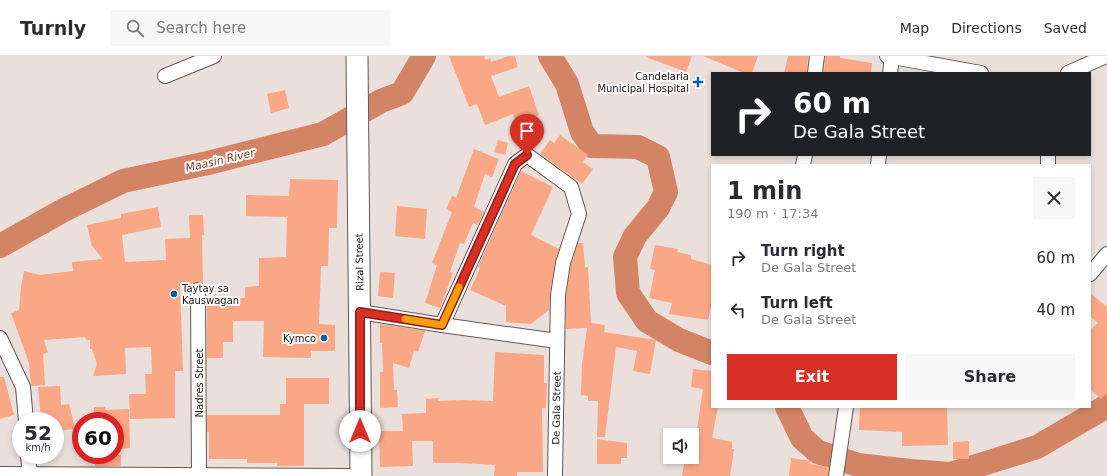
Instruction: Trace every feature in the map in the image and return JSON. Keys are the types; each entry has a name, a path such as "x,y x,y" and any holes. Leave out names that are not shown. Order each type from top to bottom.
{"main road":[{"name":"Rizal Street","path":"357,56 360,476"}],"street":[{"path":"165,76 214,56"},
{"path":"815,72 817,56"},
{"path":"1070,72 1106,56"},
{"path":"890,72 890,57 975,72"},
{"name":"De Gala Street","path":"442,325 515,164 527,155 571,187 579,214 563,263 558,295 555,476"},
{"path":"1091,273 1107,254"},
{"name":"Nadres Street","path":"198,290 199,475"},
{"path":"360,312 557,341"},
{"path":"0,338 23,387 25,412"},
{"path":"836,476 846,408"},
{"path":"29,464 30,475"},
{"path":"0,474 350,476"}],"building":[{"path":"449,56 484,56 485,60 490,58 491,62 509,56 515,56 518,67 491,76 499,97 529,86 539,115 516,123 513,114 485,125 477,104 469,107"},
{"path":"646,56 692,56 686,72"},
{"path":"703,56 758,56 752,72 742,72"},
{"path":"788,56 808,56 807,72 784,72"},
{"path":"825,56 840,56 840,58 872,63 871,72 824,72"},
{"path":"285,90 289,108 271,113 267,94"},
{"path":"560,135 588,155 583,162 593,169 582,184 540,154 550,140 554,143"},
{"path":"498,140 508,143 505,155 494,152"},
{"path":"474,149 499,159 492,177 485,174 474,207 484,212 478,225 473,223 464,244 460,243 450,272 453,273 440,308 425,303 437,265 432,263 452,212 446,209 452,196 456,198"},
{"path":"521,171 553,187 531,235 559,249 555,262 549,310 531,324 506,322 506,306 470,290 480,268 478,267"},
{"path":"290,179 338,180 337,228 329,228 328,266 321,266 319,324 335,325 335,351 311,351 311,358 263,357 264,321 233,321 233,342 223,342 223,358 207,358 207,304 228,303 228,299 245,298 245,287 259,286 259,258 286,257 287,217 246,216 246,195 289,196"},
{"path":"397,206 427,209 425,239 395,236"},
{"path":"158,207 161,227 122,235 125,262 166,260 165,239 190,238 189,215 203,215 203,283 198,282 193,283 190,287 180,287 183,371 175,371 175,418 130,419 129,394 146,394 145,374 152,374 151,347 125,348 126,374 93,376 97,364 92,349 90,349 90,340 86,340 85,337 44,340 48,353 43,354 45,385 31,386 29,363 11,313 19,310 24,271 40,275 73,271 72,262 103,259 92,246 87,225 121,218 121,214"},
{"path":"578,243 583,243 585,267 588,267 591,323 605,325 604,332 656,340 650,374 633,371 637,351 616,347 605,437 597,437 598,401 588,401 588,396 581,395 582,364 587,328 566,329 566,296 571,265"},
{"path":"655,245 678,249 677,252 691,255 691,259 711,265 711,306 708,320 669,314 672,303 649,298 655,270 650,269"},
{"path":"380,272 395,273 393,298 378,296"},
{"path":"1091,294 1107,307 1107,393 1101,399 1091,390 1091,329 1098,323 1091,317"},
{"path":"380,324 425,331 418,352 414,350 409,368 393,363 394,390 397,390 398,407 380,408 380,372 383,372"},
{"path":"495,352 544,355 544,383 547,383 546,408 542,408 543,472 517,472 517,476 494,476 495,465 433,463 433,441 412,441 413,466 380,467 379,431 403,431 402,414 426,413 426,399 438,398 438,401 493,401"},
{"path":"693,369 711,371 711,408 718,408 712,438 732,442 732,449 734,449 730,476 682,476 684,464 699,464 699,428 697,428 703,389 691,387"},
{"path":"0,377 4,377 13,412 12,416 0,419"},
{"path":"286,378 329,378 329,404 304,404 304,466 277,466 277,463 247,463 247,459 209,459 209,432 207,432 207,415 280,415 280,404 286,404"},
{"path":"60,386 61,405 69,404 72,416 72,429 64,430 64,412 40,412 38,387"},
{"path":"94,407 105,407 106,410 129,409 130,448 124,448 124,412 94,412"},
{"path":"860,408 947,408 948,445 902,446 902,432 859,430"},
{"path":"597,439 627,443 627,458 621,458 621,464 597,464"},
{"path":"969,441 969,459 953,459 953,442"},
{"path":"791,458 811,461 810,464 829,467 828,476 789,476"},
{"path":"95,464 121,464 121,466 95,466"}],"waterway":[{"name":"Maasin River","path":"0,246 62,211 123,181 208,163 323,134 381,101 402,93 424,56"},
{"name":"Maasin River","path":"550,56 567,84 582,132 592,146 638,147 658,157 666,192 658,208 635,236 625,257 628,293 647,321 679,340 711,353"},
{"name":"Maasin River","path":"787,408 802,438 818,452 858,465 951,474 1037,447 1107,406"}],"slow traffic":[{"path":"405,319 442,325 459,287"}],"place":[{"name":"Candelaria Municipal Hospital","path":"698,82"},
{"name":"Taytay sa Kauswagan","path":"174,294"},
{"name":"Kymco","path":"324,338"}],"route":[{"path":"360,431 360,312 442,325 515,164 527,155"}]}
